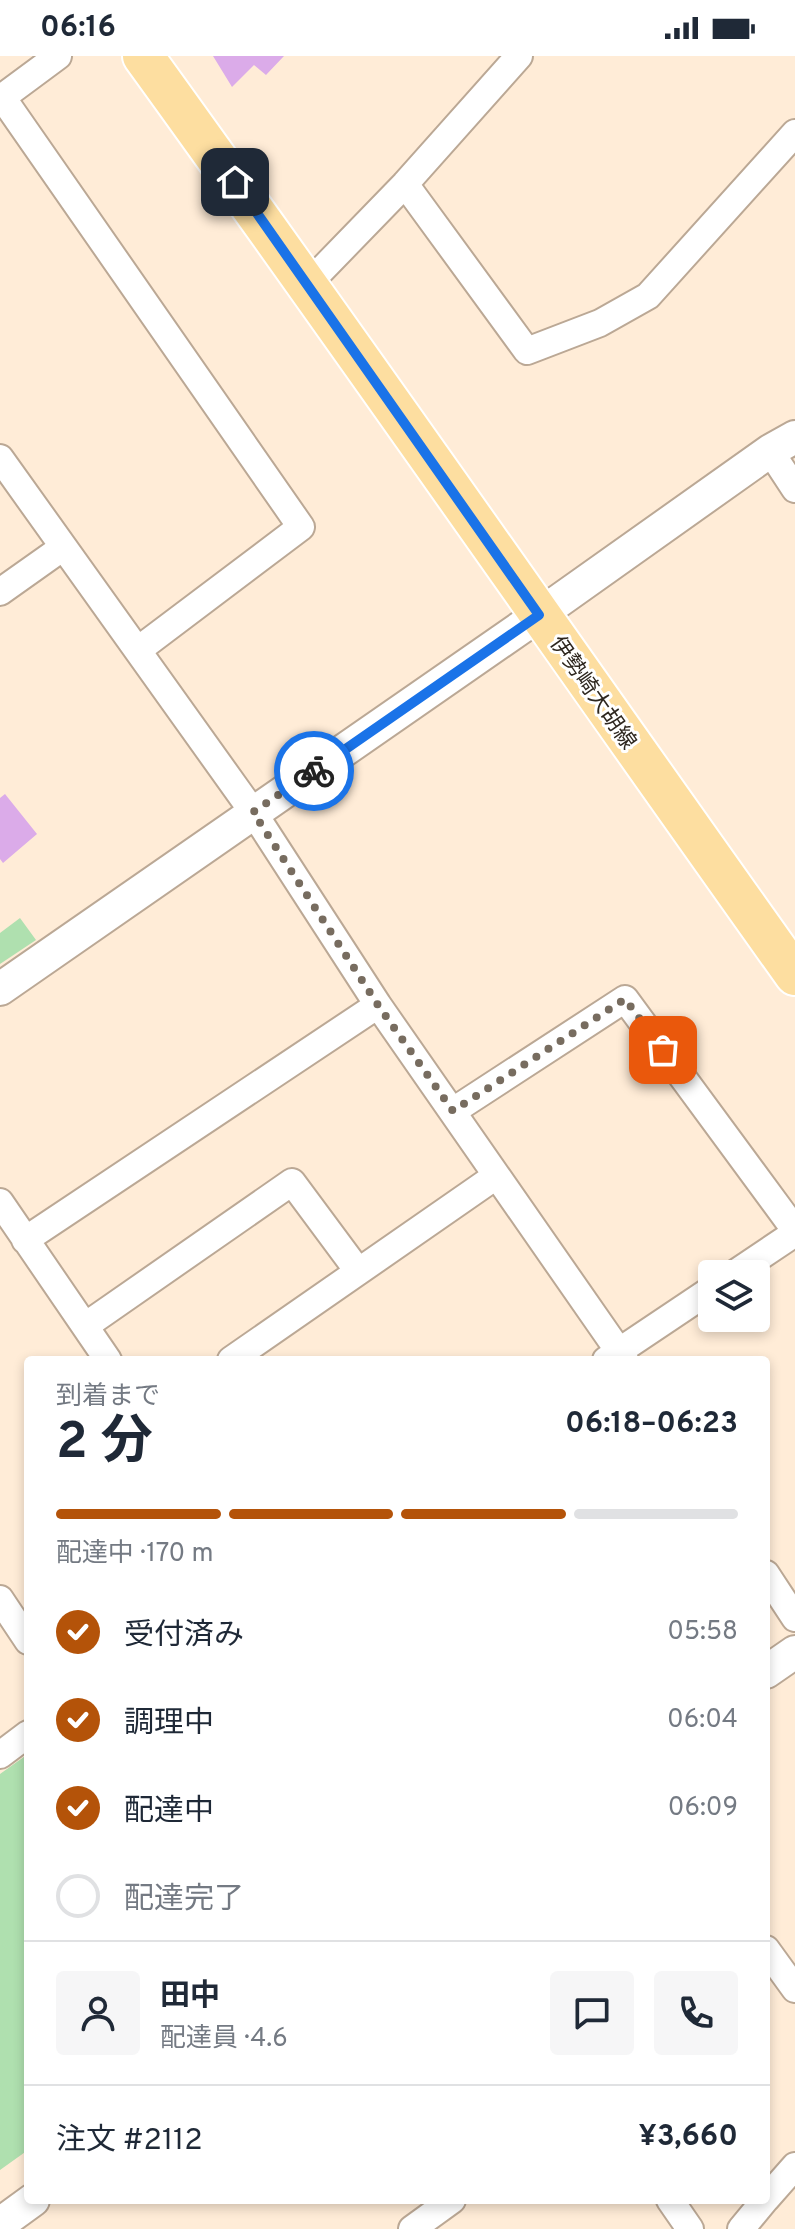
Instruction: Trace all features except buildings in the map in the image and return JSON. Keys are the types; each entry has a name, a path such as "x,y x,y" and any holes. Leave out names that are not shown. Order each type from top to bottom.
{"main road":[{"name":"伊勢崎大胡線","path":"143,56 308,284 795,975"}],"street":[{"path":"58,56 1,98 301,527 138,650"},
{"path":"308,284 405,184 519,56"},
{"path":"405,184 527,351 600,323 648,296 795,133"},
{"path":"0,989 782,444 795,489"},
{"path":"0,458 253,812 378,1005 453,1111 615,1356"},
{"path":"0,592 62,548"},
{"path":"453,1111 625,999 795,1232 754,1260"},
{"path":"25,1240 378,1005"},
{"path":"237,1356 496,1176"},
{"path":"85,1326 292,1182 358,1271"},
{"path":"0,1202 105,1356"},
{"path":"617,1356 698,1299"},
{"path":"770,1580 795,1618"},
{"path":"0,1599 24,1635"},
{"path":"770,1669 795,1652"},
{"path":"0,1755 24,1737"},
{"path":"770,1955 795,1989"},
{"path":"770,2195 795,2166"},
{"path":"0,2224 28,2204"},
{"path":"412,2229 446,2204"},
{"path":"673,2204 690,2229"},
{"path":"741,2229 763,2204"}],"green space":[{"path":"20,918 36,940 0,964 0,933"},
{"path":"24,1757 24,2153 0,2170 0,1774"}],"way so far":[{"path":"314,771 253,812 378,1005 453,1111 625,999 663,1050"}],"route":[{"path":"235,182 539,615 314,771"}]}
